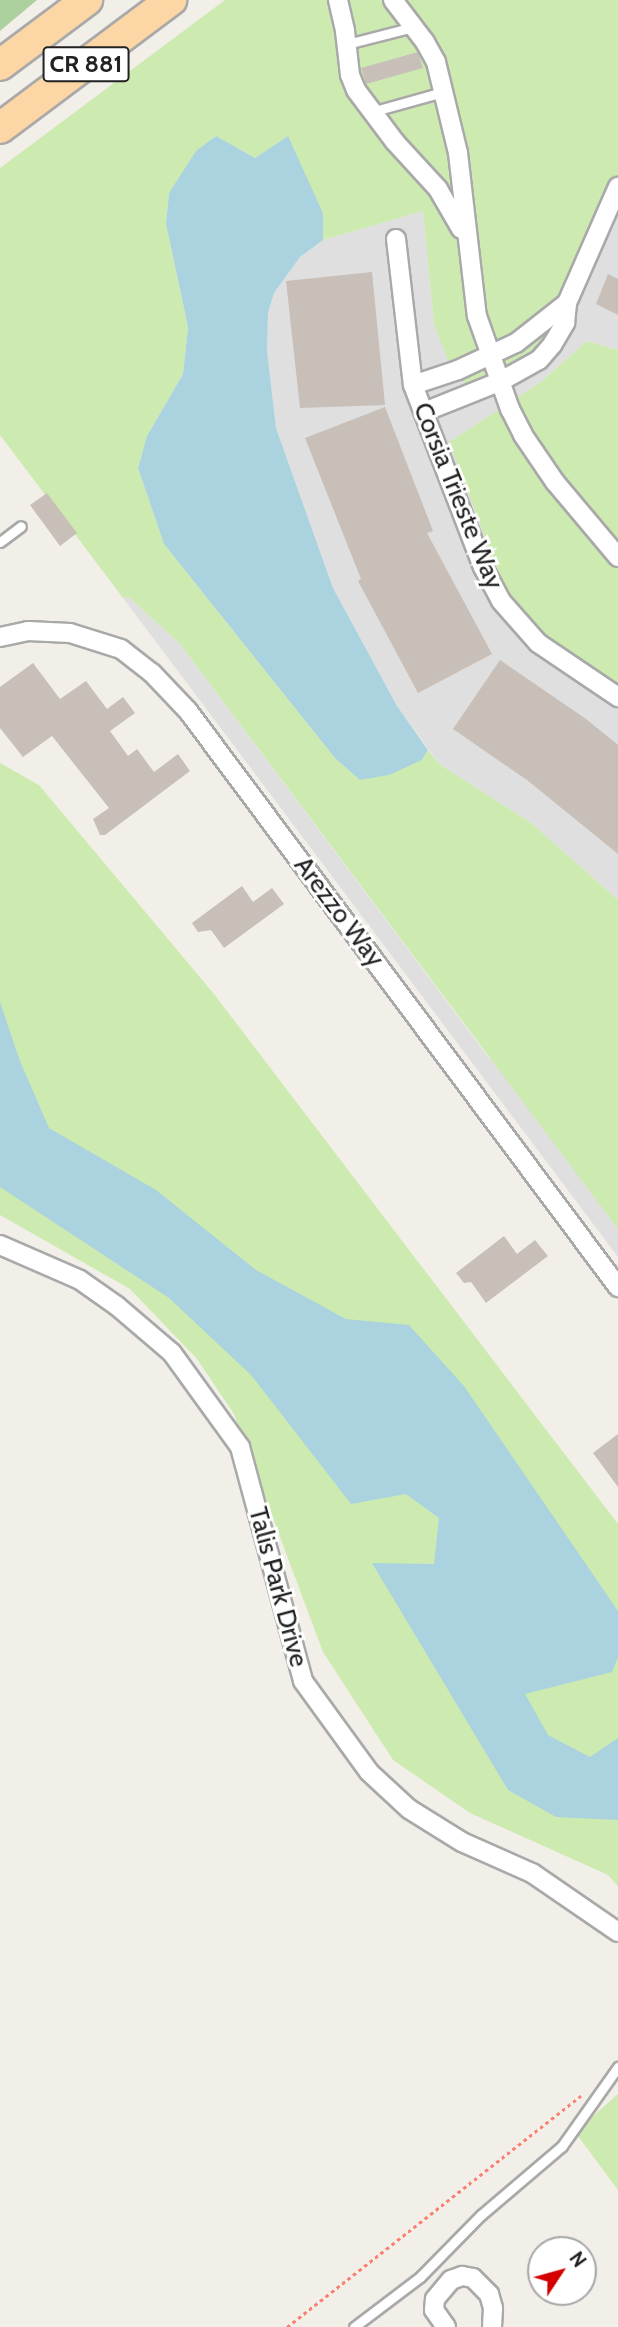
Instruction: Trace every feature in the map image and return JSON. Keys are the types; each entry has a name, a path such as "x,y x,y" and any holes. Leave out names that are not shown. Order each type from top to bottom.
{"main road":[{"name":"CR 881","path":"0,65 87,0"},
{"name":"CR 881","path":"0,128 171,0"}],"street":[{"path":"338,0 350,75 370,112 438,189 468,245"},
{"path":"393,0 436,62 458,153 477,316 501,381 523,435 555,482 618,557"},
{"path":"424,412 501,381 539,360 552,345 565,323 567,303 618,187"},
{"name":"Corsia Trieste Way","path":"396,239 414,385 483,567 501,601 538,643 618,697"},
{"path":"414,385 458,370 528,335 567,303"},
{"name":"Arezzo Way","path":"0,637 28,631 70,634 121,649 152,673 188,711 618,1287"},
{"name":"Talis Park Drive","path":"0,1245 80,1280 117,1306 172,1353 240,1447 303,1681 369,1772 409,1809 462,1842 532,1873 618,1932"},
{"path":"446,2327 434,2310 435,2299 451,2280 462,2276 473,2278 489,2294 493,2308 492,2327"}],"lane":[{"path":"346,44 413,27"},
{"path":"370,112 443,92"},
{"path":"0,542 21,526"},
{"path":"354,2327 420,2277 481,2215 562,2146 618,2067"}],"path":[{"path":"288,2327 582,2094"}],"shaded area":[{"path":"618,186 618,350 587,341 541,382 449,443 618,686 618,900 530,822 439,764 397,706 333,588 276,428 267,350 268,313 274,293 300,257 323,240 423,211 434,324"},
{"path":"129,597 180,644 489,1058 492,1057 618,1229 618,1257 123,598"}],"green space":[{"path":"0,0 37,0 0,31"},
{"path":"225,0 618,0 618,186 559,325 505,377 470,390 451,368 434,324 423,211 323,240 323,213 287,137 255,158 215,136 169,193 166,224 188,327 183,374 147,436 138,468 164,544 335,758 361,780 422,760 428,750 439,764 530,822 618,900 618,1229 180,644 129,597 123,598 0,435 0,168"},
{"path":"587,341 618,350 618,686 542,636 510,603 449,442 541,382"},
{"path":"0,763 39,785 214,994 618,1524 618,1886 608,1875 470,1813 393,1760 323,1652 234,1414 197,1359 130,1289 0,1215"},
{"path":"618,2094 618,2190 575,2132"}],"water":[{"path":"216,136 255,158 288,136 323,213 323,240 300,257 274,293 268,313 267,350 276,428 333,588 397,706 428,750 422,760 389,775 360,780 335,758 164,544 138,468 147,436 183,374 188,327 166,224 169,193 196,151"},
{"path":"0,1002 20,1061 49,1128 156,1190 256,1270 346,1319 409,1325 464,1386 618,1611 618,1657 612,1672 525,1694 548,1735 590,1757 618,1738 618,1820 556,1817 508,1790 372,1563 434,1564 439,1518 406,1494 351,1504 251,1375 169,1298 0,1187"}],"building":[{"path":"418,52 423,68 366,84 361,68"},
{"path":"372,272 385,405 300,408 286,281"},
{"path":"608,274 618,279 618,315 596,304"},
{"path":"385,407 433,531 427,533 492,654 418,693 358,581 361,579 305,438"},
{"path":"47,493 77,533 60,546 30,505"},
{"path":"500,660 586,719 618,745 618,854 527,780 453,729"},
{"path":"33,663 60,699 86,681 107,709 123,697 135,713 110,731 128,756 137,749 154,772 178,754 190,771 105,835 100,835 93,819 109,808 52,736 23,757 0,728 0,687"},
{"path":"242,886 253,902 272,888 284,904 224,948 211,930 198,932 192,923"},
{"path":"504,1236 517,1254 535,1240 548,1256 486,1303 471,1282 464,1283 456,1273"},
{"path":"618,1434 618,1487 593,1453"}]}
